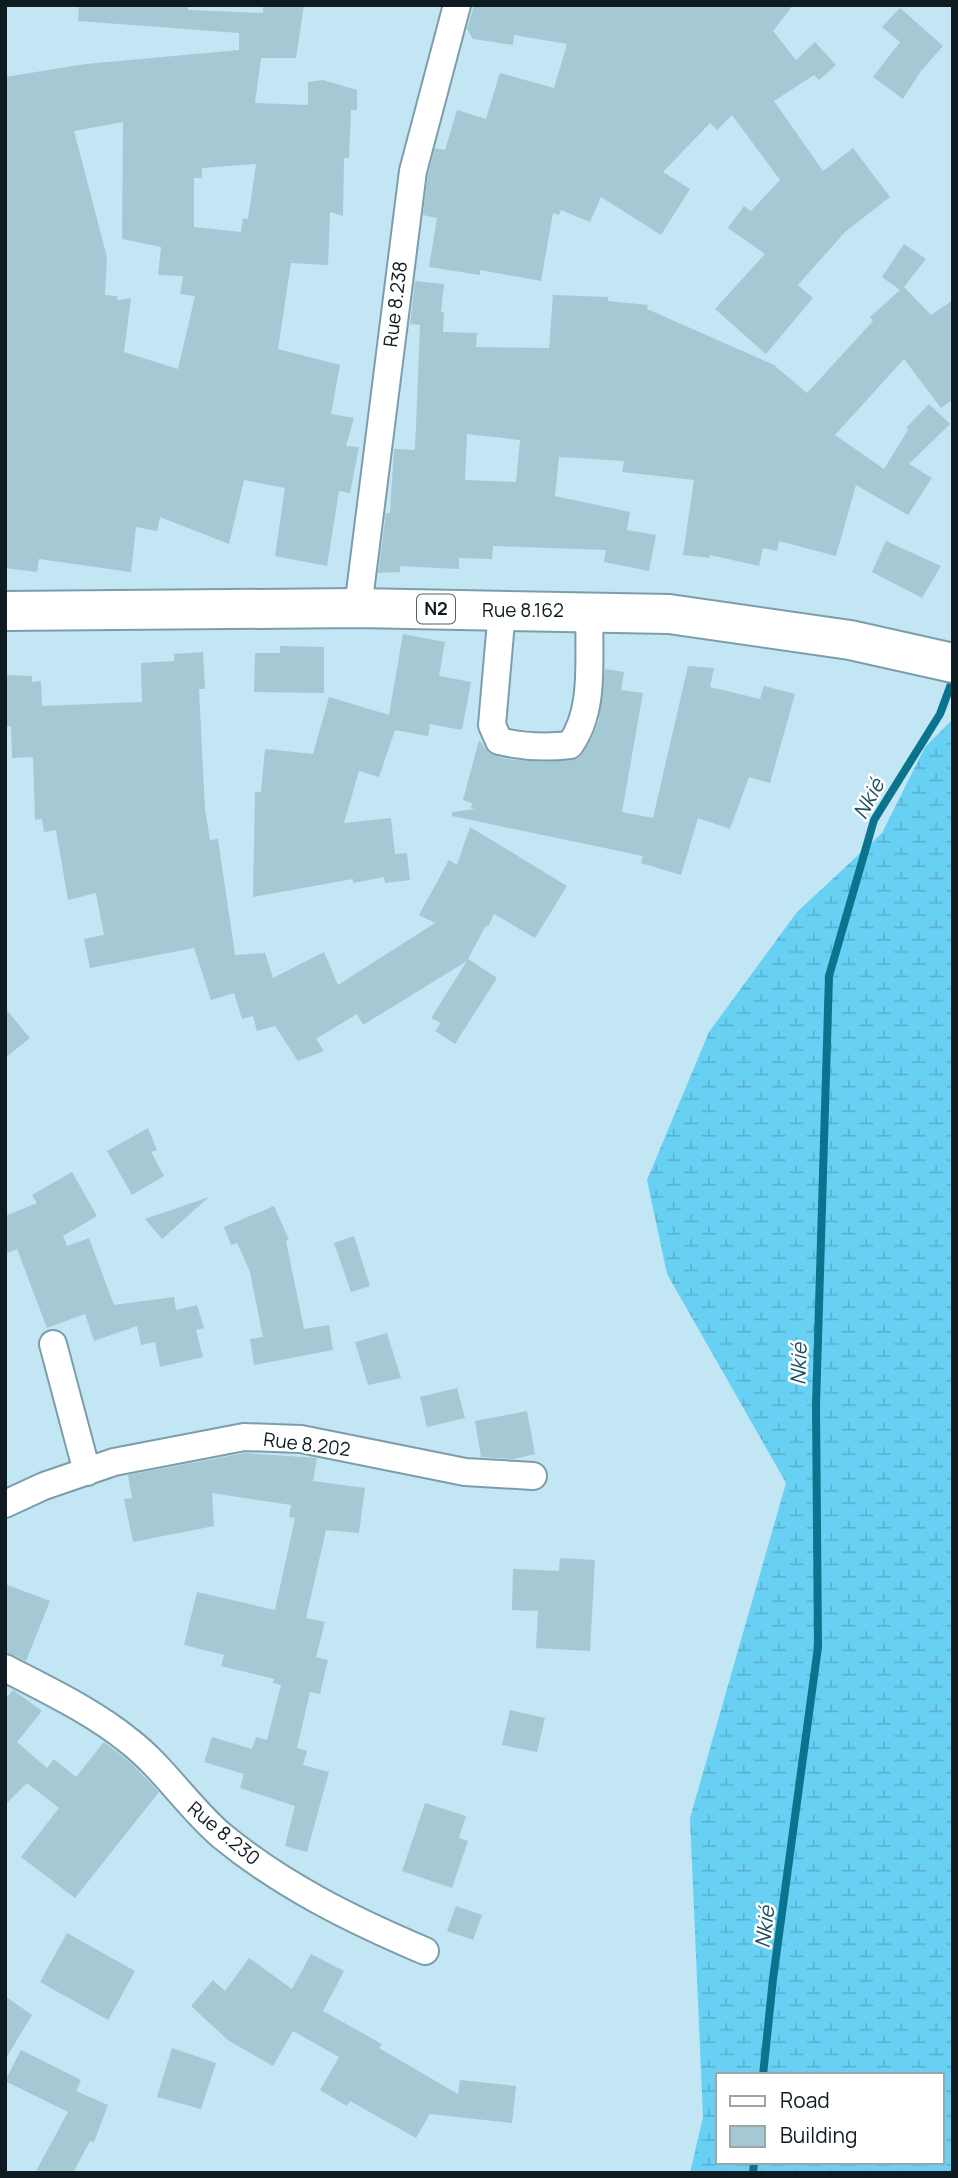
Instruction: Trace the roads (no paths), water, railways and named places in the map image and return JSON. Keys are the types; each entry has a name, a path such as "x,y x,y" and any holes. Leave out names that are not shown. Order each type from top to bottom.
{"highway":[{"name":"Rue 8.162","path":"5,611 358,608 590,610 669,614 850,640 953,663"}],"street":[{"name":"Rue 8.238","path":"358,608 413,170 457,5"},
{"path":"502,610 492,725 499,741 534,747 570,745 581,730 589,676 590,610"},
{"path":"53,1343 87,1472"},
{"name":"Rue 8.202","path":"5,1504 44,1486 114,1462 244,1437 300,1439 466,1472 533,1476"},
{"name":"Rue 8.230","path":"5,1668 62,1698 129,1741 197,1814 285,1881 345,1917 425,1951"}],"waterway":[{"name":"Nkié","path":"763,2073 773,1979 818,1647 816,1405 829,976 874,820 940,714 953,679"},
{"name":"Nkié","path":"753,2173 754,2164"}]}
